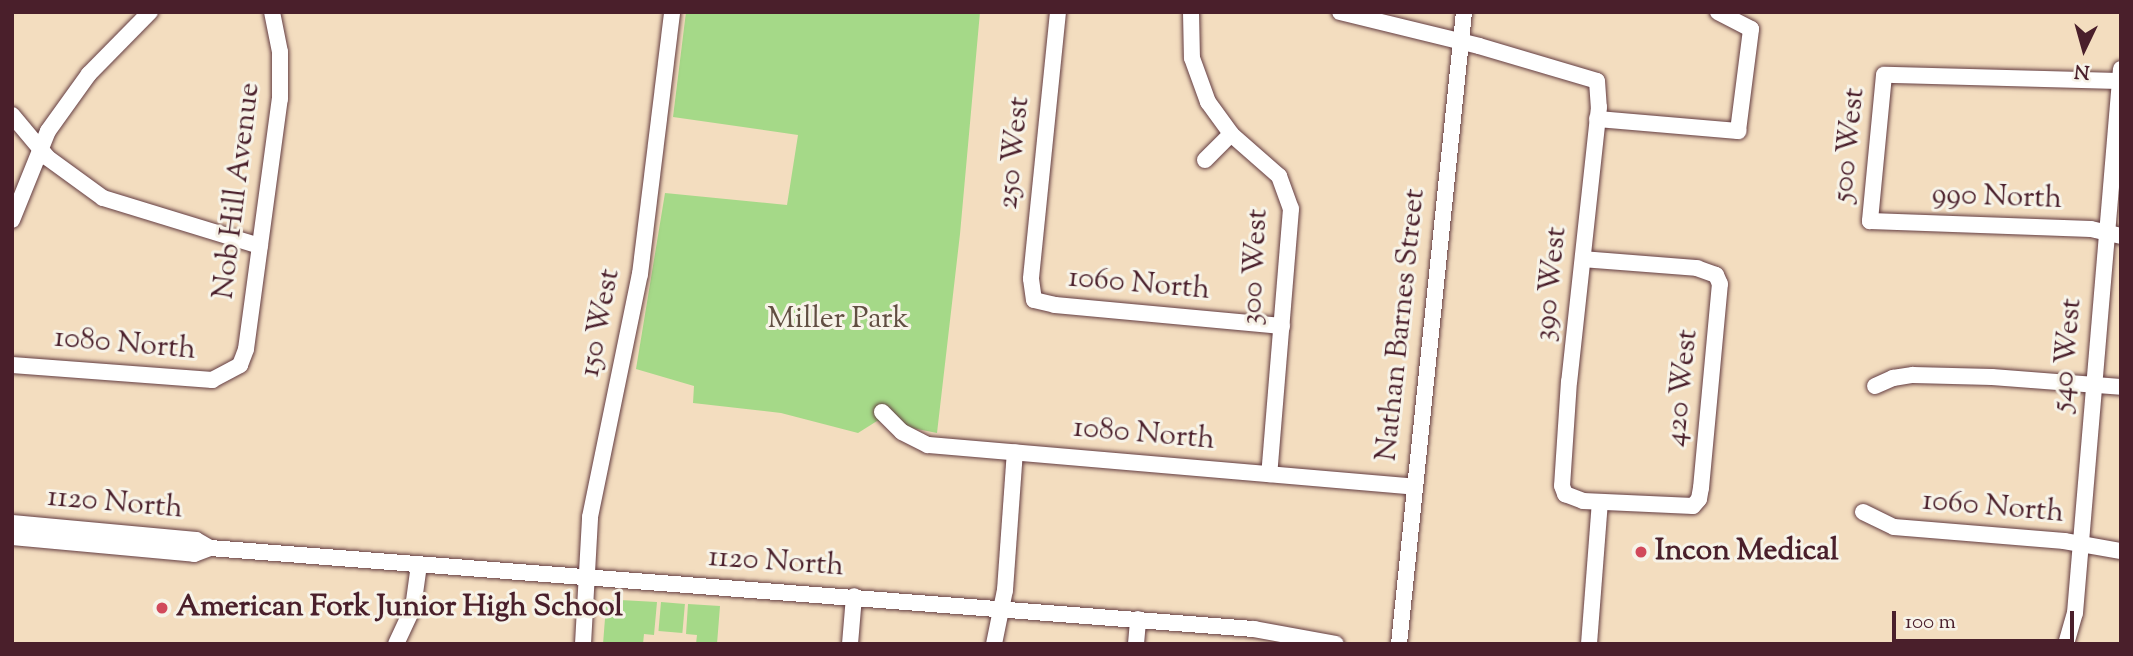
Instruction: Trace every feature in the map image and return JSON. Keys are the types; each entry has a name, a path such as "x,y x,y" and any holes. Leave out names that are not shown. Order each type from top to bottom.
{"street":[{"path":"12,220 39,148 78,87 144,18 126,12"},
{"name":"Nob Hill Avenue","path":"232,372 240,365 246,349 280,99 280,52 272,12"},
{"name":"150 West","path":"583,644 586,557 596,482 640,274 672,12"},
{"name":"250 West","path":"1034,300 1031,279 1058,12"},
{"name":"300 West","path":"1191,12 1190,40 1196,74 1208,102 1231,134 1279,176 1291,209 1269,474"},
{"path":"1340,12 1462,43"},
{"name":"Nathan Barnes Street","path":"1399,644 1413,487 1464,12"},
{"path":"1597,119 1738,131 1751,29 1718,12"},
{"name":"390 West","path":"1462,43 1597,80 1600,95 1561,477 1565,494 1583,501 1600,502"},
{"name":"500 West","path":"1870,221 1884,75 2120,75"},
{"name":"540 West","path":"2066,644 2075,613 2093,385 2114,234 2120,75"},
{"path":"12,115 50,160 103,198 260,246"},
{"path":"1205,160 1231,134"},
{"name":"990 North","path":"1870,221 2091,229 2114,234"},
{"name":"420 West","path":"1583,259 1697,268 1716,275 1721,293 1699,499 1693,506 1600,502"},
{"name":"1060 North","path":"1034,300 1055,305 1282,326"},
{"name":"1080 North","path":"12,365 197,380 212,380 232,372"},
{"path":"1875,386 1892,378 1913,374 2121,387"},
{"name":"1080 North","path":"882,412 902,432 928,445 1413,487"},
{"path":"994,644 1005,590 1015,452"},
{"path":"1589,644 1600,502"},
{"name":"1060 North","path":"1863,512 1894,527 2080,544 2121,551"},
{"name":"1120 North","path":"12,523 196,540 210,548 1138,619 1336,644"},
{"name":"1120 North","path":"12,537 194,554 210,548"},
{"path":"396,644 413,608 419,565"},
{"path":"850,644 854,596"},
{"path":"1136,644 1138,619"}],"green space":[{"name":"Miller Park","path":"686,12 980,12 960,234 937,433 877,421 858,433 781,413 693,403 694,386 636,369 665,193 787,205 798,135 673,117"},
{"path":"612,600 657,602 654,635 644,634 643,644 603,644 606,606"},
{"path":"661,602 685,604 682,633 658,631"},
{"path":"688,604 720,606 717,644 696,644 697,635 686,634"}],"place":[{"name":"Incon Medical","path":"1641,552"},
{"name":"American Fork Junior High School","path":"162,608"}]}
